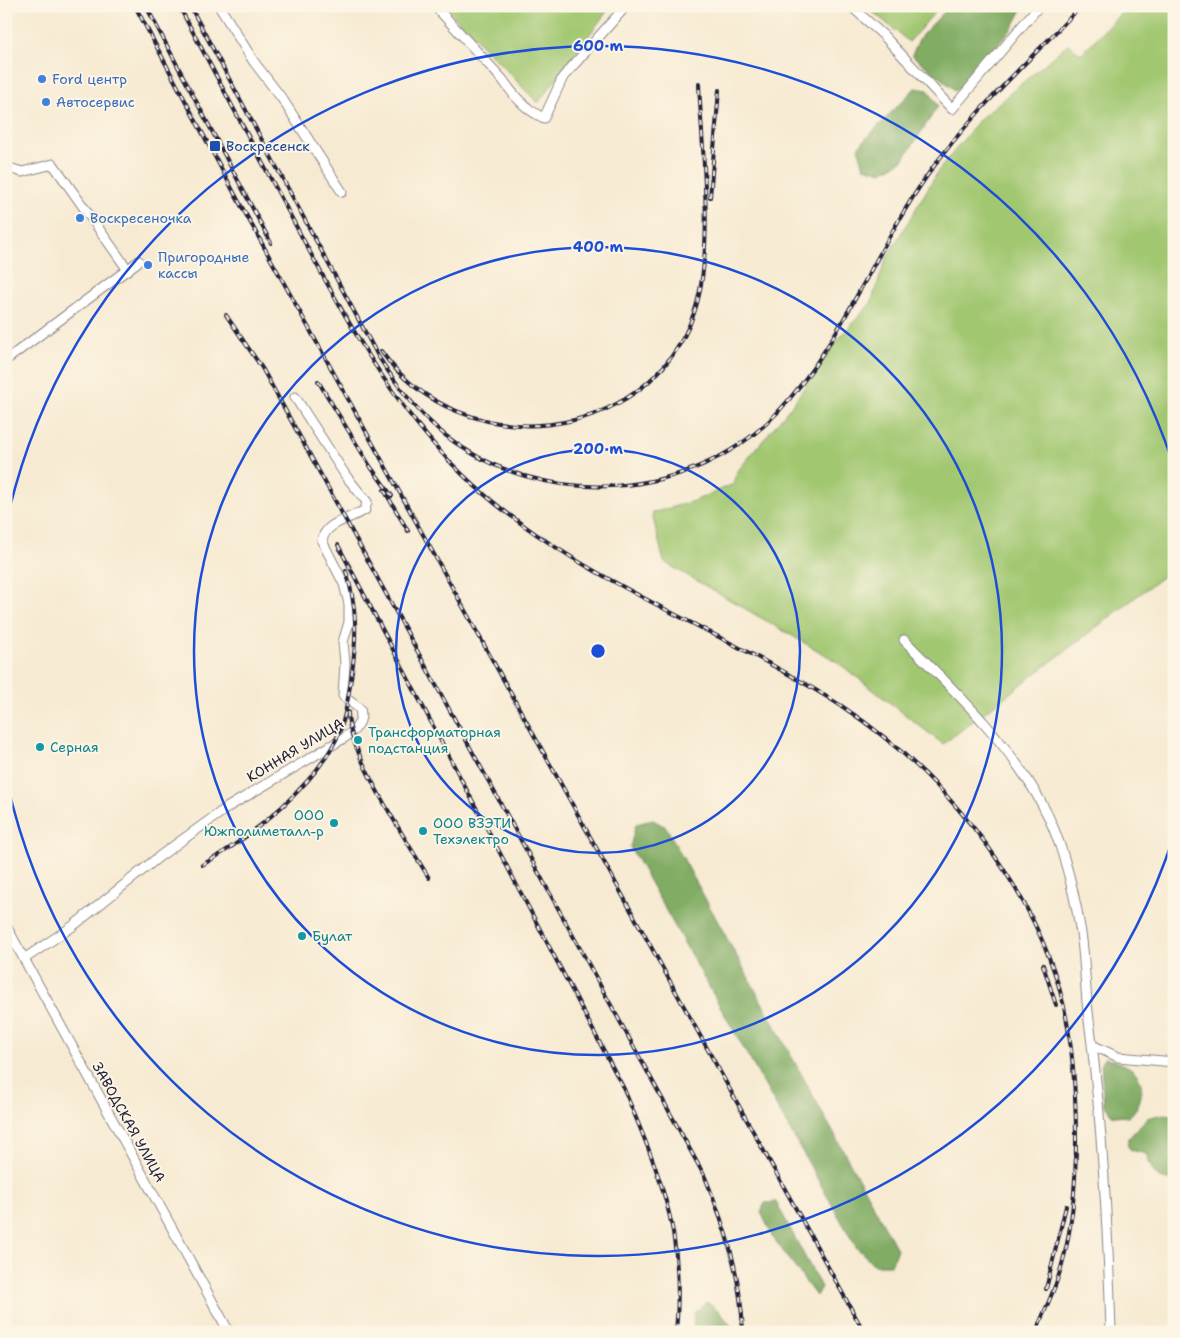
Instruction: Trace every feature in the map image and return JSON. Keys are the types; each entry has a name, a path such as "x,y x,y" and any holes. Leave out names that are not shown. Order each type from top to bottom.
{"street":[{"path":"219,6 254,62 283,100 342,192"},
{"path":"435,6 503,80 513,94 533,113 544,118 563,78 626,6"},
{"path":"851,6 884,36 952,109 1039,6"},
{"path":"6,167 22,172 53,164 128,270"},
{"path":"6,360 139,261"},
{"name":"КОННАЯ УЛИЦА","path":"24,959 73,926 160,856 224,810 344,738 359,725 361,719 360,709 343,696 346,663 343,642 350,612 348,594 322,541 323,534 330,526 366,510 367,502 346,476 295,397"},
{"path":"904,640 967,702 1008,751 1042,805 1064,858 1081,933 1094,1046 1107,1206 1111,1332"},
{"name":"ЗАВОДСКАЯ УЛИЦА","path":"6,926 229,1332"},
{"path":"1094,1046 1118,1057 1174,1062"}],"green space":[{"path":"444,6 611,6 538,103"},
{"path":"866,6 940,6 909,42"},
{"path":"950,6 1024,6 1011,30 956,91 912,55 920,37"},
{"path":"1128,6 1174,6 1174,568 943,744 836,661 664,562 652,513 694,501 734,484 737,472 793,404 835,343 871,303 886,259 939,170 980,119 1068,44 1081,54"},
{"path":"915,88 928,90 938,106 903,160 882,172 864,167 858,147"},
{"path":"653,820 666,827 897,1249 891,1265 874,1265 856,1247 630,847 636,824"},
{"path":"1105,1057 1134,1071 1141,1082 1142,1089 1137,1107 1128,1117 1112,1115 1104,1105 1101,1063"},
{"path":"1163,1114 1174,1115 1173,1181 1159,1178 1153,1171 1146,1154 1131,1150 1127,1145 1129,1138 1147,1118"},
{"path":"776,1202 821,1287 816,1296 772,1236 761,1212 765,1203"},
{"path":"707,1302 719,1311 734,1329 734,1332 693,1332 694,1313"}],"railway":[{"path":"135,6 238,200 864,1332"},
{"path":"146,6 271,243"},
{"path":"179,6 350,325 390,388 437,448 463,475 505,511 597,573 747,651 843,707 913,762 945,794 975,829 1001,866 1025,905 1044,945 1059,987 1071,1044 1074,1083 1076,1156 1071,1221 1059,1276 1036,1332"},
{"path":"190,6 378,356 400,388 417,408 445,435 483,460 525,476 570,485 615,486 660,479 703,465 743,443 777,413 820,358 891,233 929,173 964,129 1002,87 1081,6"},
{"path":"381,351 415,387 457,411 503,424 550,424 596,413 637,391 671,358 694,313 700,288 704,261 706,200 699,84"},
{"path":"710,197 719,90"},
{"path":"226,315 262,368 705,1177 720,1215 736,1272 743,1332"},
{"path":"318,381 370,466 392,496"},
{"path":"384,490 408,531"},
{"path":"338,545 624,1089 652,1159 669,1213 675,1244 678,1282 676,1332"},
{"path":"202,865 241,840 282,807 318,768 332,748 345,714 355,646 354,609 346,571"},
{"path":"348,712 350,729 367,772 393,820 429,878"},
{"path":"1043,965 1056,1005"},
{"path":"1046,1289 1066,1206"}],"place":[{"name":"Ford центр","path":"42,79"},
{"name":"Автосервис","path":"46,102"},
{"name":"Воскресенск","path":"215,146"},
{"name":"Воскресеночка","path":"80,218"},
{"name":"Пригородные кассы","path":"148,265"},
{"name":"Трансформаторная подстанция","path":"358,740"},
{"name":"Серная","path":"40,747"},
{"name":"ООО Южполиметалл-р","path":"334,823"},
{"name":"ООО ВЗЭТИ Техэлектро","path":"423,831"},
{"name":"Булат","path":"302,936"}]}
